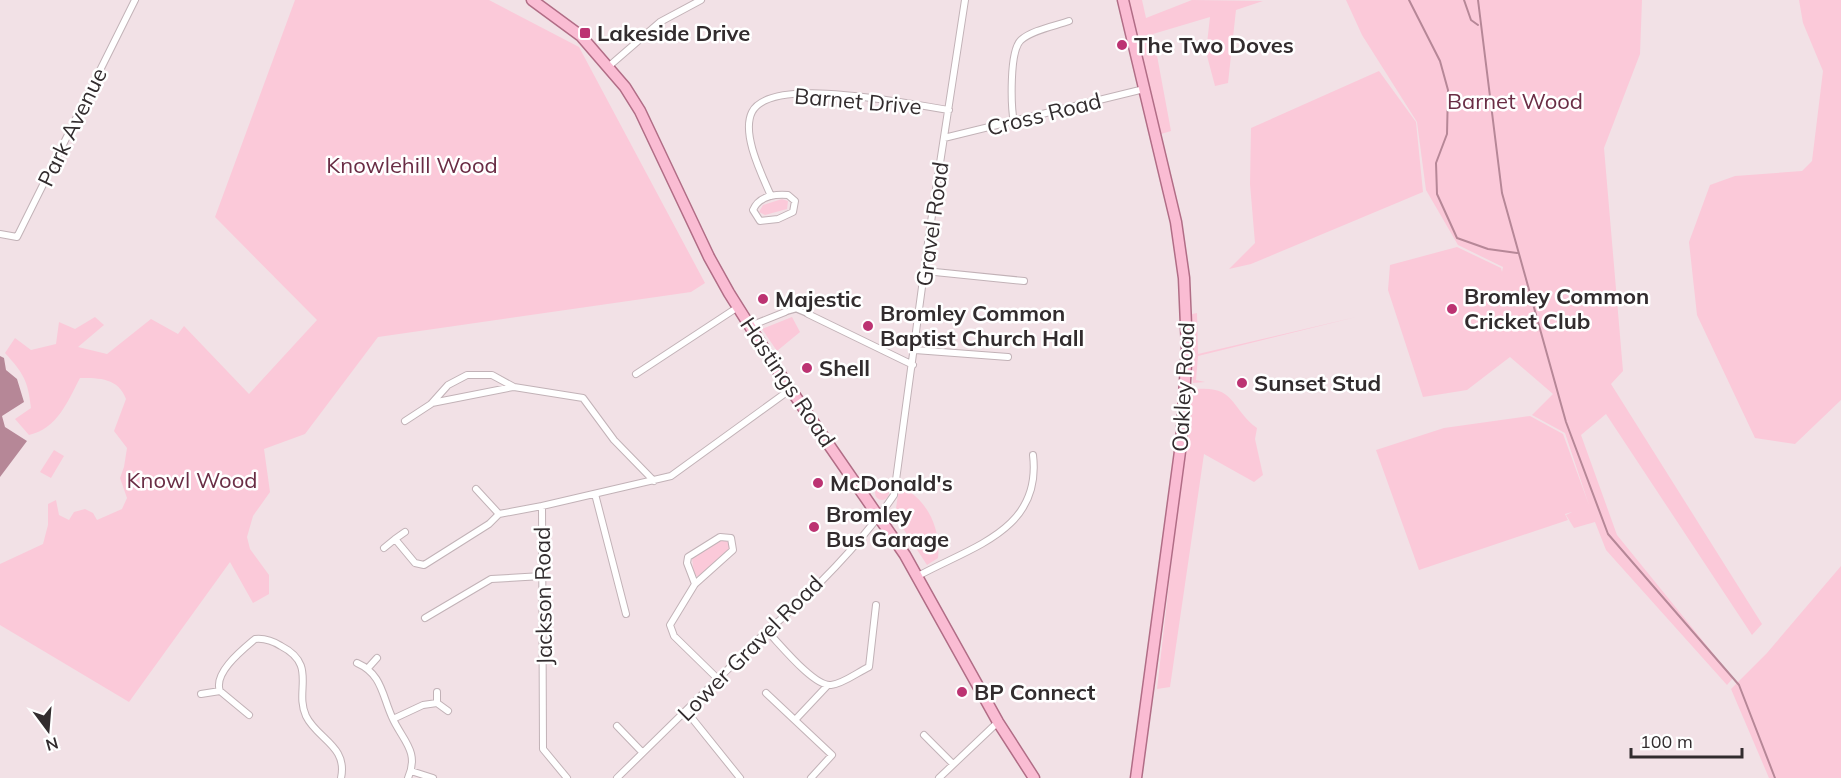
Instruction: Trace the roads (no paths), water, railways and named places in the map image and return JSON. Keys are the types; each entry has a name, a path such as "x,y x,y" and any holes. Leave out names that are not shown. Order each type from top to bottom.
{"main road":[{"name":"Hastings Road","path":"532,0 581,36 608,66 640,111 709,257 749,327 791,389 882,512 998,722 1034,778"},
{"name":"Oakley Road","path":"1123,0 1180,248 1187,349 1181,444 1136,778"}],"street":[{"name":"Park Avenue","path":"0,234 17,237 135,0"},
{"path":"608,66 660,22 701,0"},
{"name":"Gravel Road","path":"882,512 894,495 965,0"},
{"path":"1014,123 1010,106 1016,45 1025,37 1069,21"},
{"name":"Cross Road","path":"944,138 1014,123 1144,89"},
{"name":"Barnet Drive","path":"771,196 758,168 750,125 753,111 767,99 803,92 949,110"},
{"path":"771,196 794,197 796,208 789,215 760,221 754,213 756,204 771,196"},
{"path":"925,271 1024,281"},
{"path":"636,374 738,307"},
{"path":"749,327 796,309 913,365"},
{"path":"915,350 1008,357"},
{"path":"405,421 431,404 448,385 467,375 492,375 514,387 583,398 614,440 654,481"},
{"path":"431,404 514,387"},
{"name":"Jackson Road","path":"567,778 543,749 542,506 671,476 791,389"},
{"path":"918,576 1015,521 1030,499 1034,485 1034,455"},
{"path":"476,489 499,514"},
{"path":"595,494 626,614"},
{"path":"396,539 416,563 424,565 489,524 499,514 542,506"},
{"name":"Lower Gravel Road","path":"617,778 687,712 767,631 794,609 882,512"},
{"path":"384,548 405,532"},
{"path":"695,584 690,573 688,557 720,537 732,538 733,550 695,584 670,625 670,629 719,680"},
{"path":"425,618 491,579 542,576"},
{"path":"767,631 815,680 827,686 834,685 869,667 876,605"},
{"path":"249,715 220,691 218,686 222,673 255,639 262,638 288,650 298,661 303,672 306,716 336,750 342,768 341,778"},
{"path":"368,668 377,658"},
{"path":"357,663 368,668 382,687 393,719 412,749 411,771 408,778"},
{"path":"795,720 827,686"},
{"path":"201,694 220,691"},
{"path":"437,692 437,703"},
{"path":"766,693 832,755 811,778"},
{"path":"393,719 423,705 437,703 448,711"},
{"path":"687,712 740,778"},
{"path":"939,778 998,722"},
{"path":"617,726 642,752"},
{"path":"924,735 953,764"},
{"path":"411,771 433,778"}],"waterway":[{"path":"1409,0 1440,61 1448,90 1447,134 1436,163 1437,194 1457,238 1488,249 1517,253"},
{"path":"1464,0 1471,20 1478,25"},
{"path":"1478,0 1502,193 1566,422 1608,534 1739,685 1775,778"}],"place":[{"name":"Lakeside Drive","path":"585,33"},
{"name":"The Two Doves","path":"1122,45"},
{"name":"Majestic","path":"763,299"},
{"name":"Bromley Common Cricket Club","path":"1452,309"},
{"name":"Bromley Common Baptist Church Hall","path":"868,326"},
{"name":"Shell","path":"807,368"},
{"name":"Sunset Stud","path":"1242,383"},
{"name":"McDonald's","path":"818,483"},
{"name":"Bromley Bus Garage","path":"814,527"},
{"name":"BP Connect","path":"962,692"}],"park label":[{"name":"Barnet Wood","path":"1515,101"},
{"name":"Knowlehill Wood","path":"412,165"},
{"name":"Knowl Wood","path":"192,480"}]}
